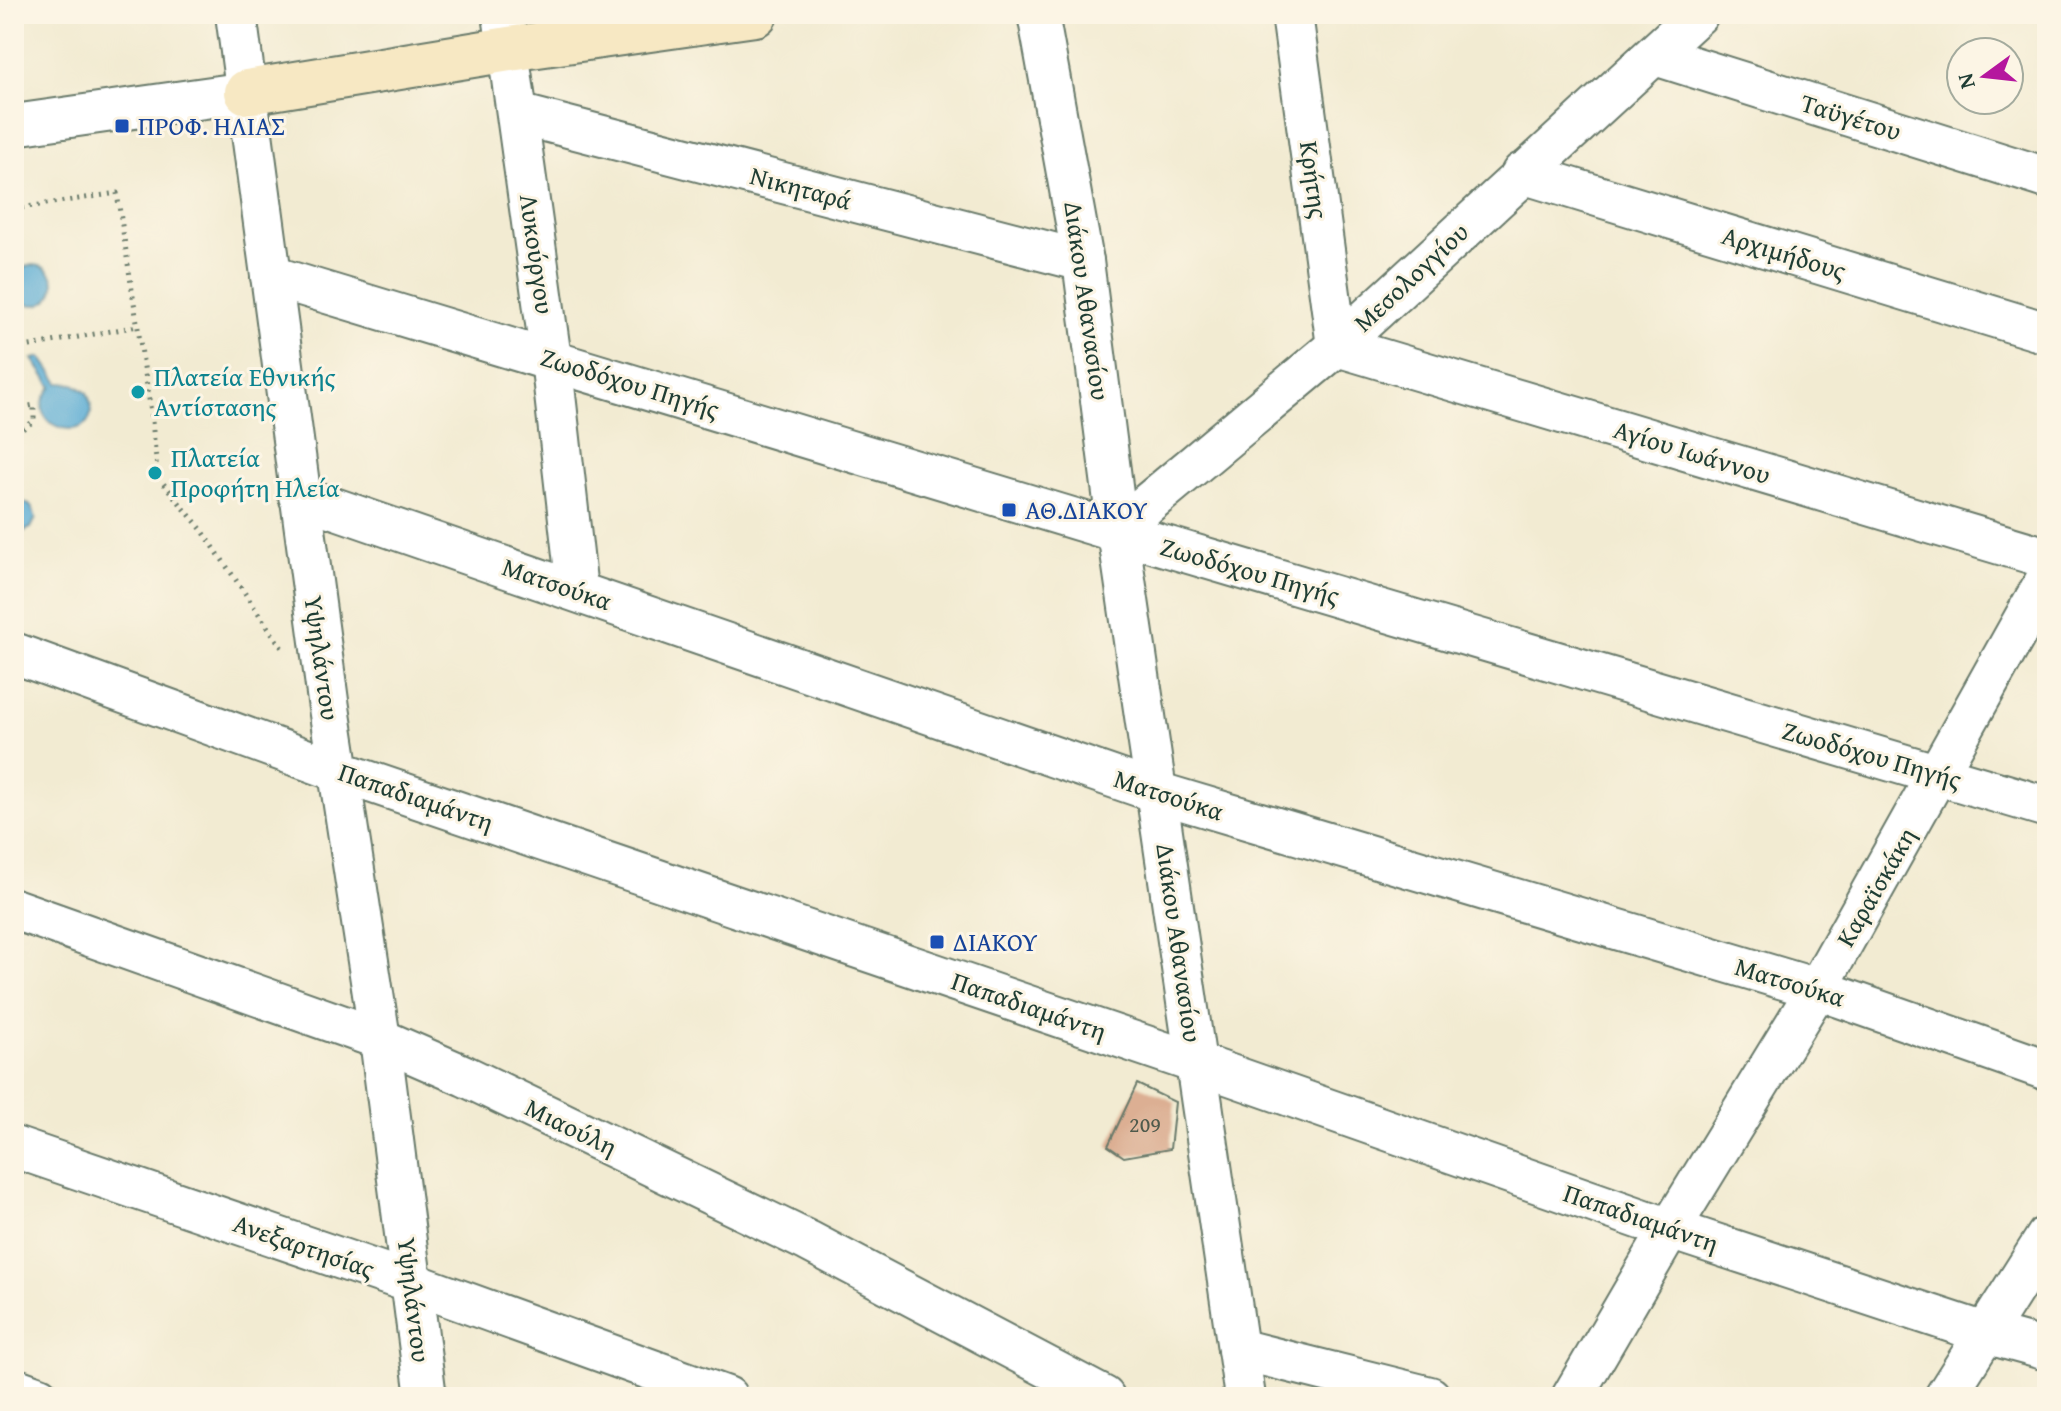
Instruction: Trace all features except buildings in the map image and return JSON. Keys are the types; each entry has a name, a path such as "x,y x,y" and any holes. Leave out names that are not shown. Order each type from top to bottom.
{"street":[{"name":"Υψηλάντου","path":"236,14 299,496 380,1039 426,1397"},
{"path":"14,125 247,92 506,32 755,14"},
{"name":"Διάκου Αθανασίου","path":"1038,14 1083,261 1118,532 1245,1397"},
{"name":"Κρήτης","path":"1292,14 1337,346"},
{"name":"Μεσολογγίου","path":"1118,532 1146,505 1337,346 1698,14"},
{"name":"Λυκούργου","path":"506,32 551,359 577,590"},
{"name":"Ταϋγέτου","path":"1655,55 2047,178"},
{"name":"Νικηταρά","path":"518,114 1083,261"},
{"name":"Αρχιμήδους","path":"1522,173 2047,333"},
{"name":"Ζωοδόχου Πηγής","path":"271,276 1118,532 2047,807"},
{"name":"Αγίου Ιωάννου","path":"1337,346 2047,558"},
{"name":"Ματσούκα","path":"299,496 1156,792 1817,989 2047,1070"},
{"name":"Καραϊσκάκη","path":"1572,1397 1670,1229 1817,989 1940,775 2047,578"},
{"name":"Παπαδιαμάντη","path":"14,653 338,771 1196,1063 1670,1229 1985,1333 2047,1350"},
{"name":"Μιαούλη","path":"14,909 380,1039 465,1076 808,1241 1104,1397"},
{"name":"Ανεξαρτησίας","path":"14,1147 412,1283 727,1397"},
{"path":"1945,1397 2047,1236"},
{"path":"1238,1349 1430,1397"},
{"path":"14,1388 39,1397"}],"path":[{"path":"14,209 117,193 158,477 202,530 308,686 328,701"},
{"path":"14,349 138,326"},
{"path":"14,409 34,405 34,421 14,435"}],"water":[{"path":"34,265 48,271 54,285 48,299 34,305 20,299 14,285 20,271"},
{"path":"41,357 59,383 74,384 87,393 91,411 86,423 76,428 64,428 52,424 44,415 43,402 52,387 33,359"},
{"path":"14,497 31,506 36,518 31,528 18,534 20,545 14,552"}],"place":[{"name":"ΠΡΟΦ. ΗΛΙΑΣ","path":"122,126"},
{"name":"Πλατεία Εθνικής Αντίστασης","path":"138,392"},
{"name":"Πλατεία Προφήτη Ηλεία","path":"155,473"},
{"name":"ΑΘ.ΔΙΑΚΟΥ","path":"1009,510"},
{"name":"ΔΙΑΚΟΥ","path":"937,942"}]}
